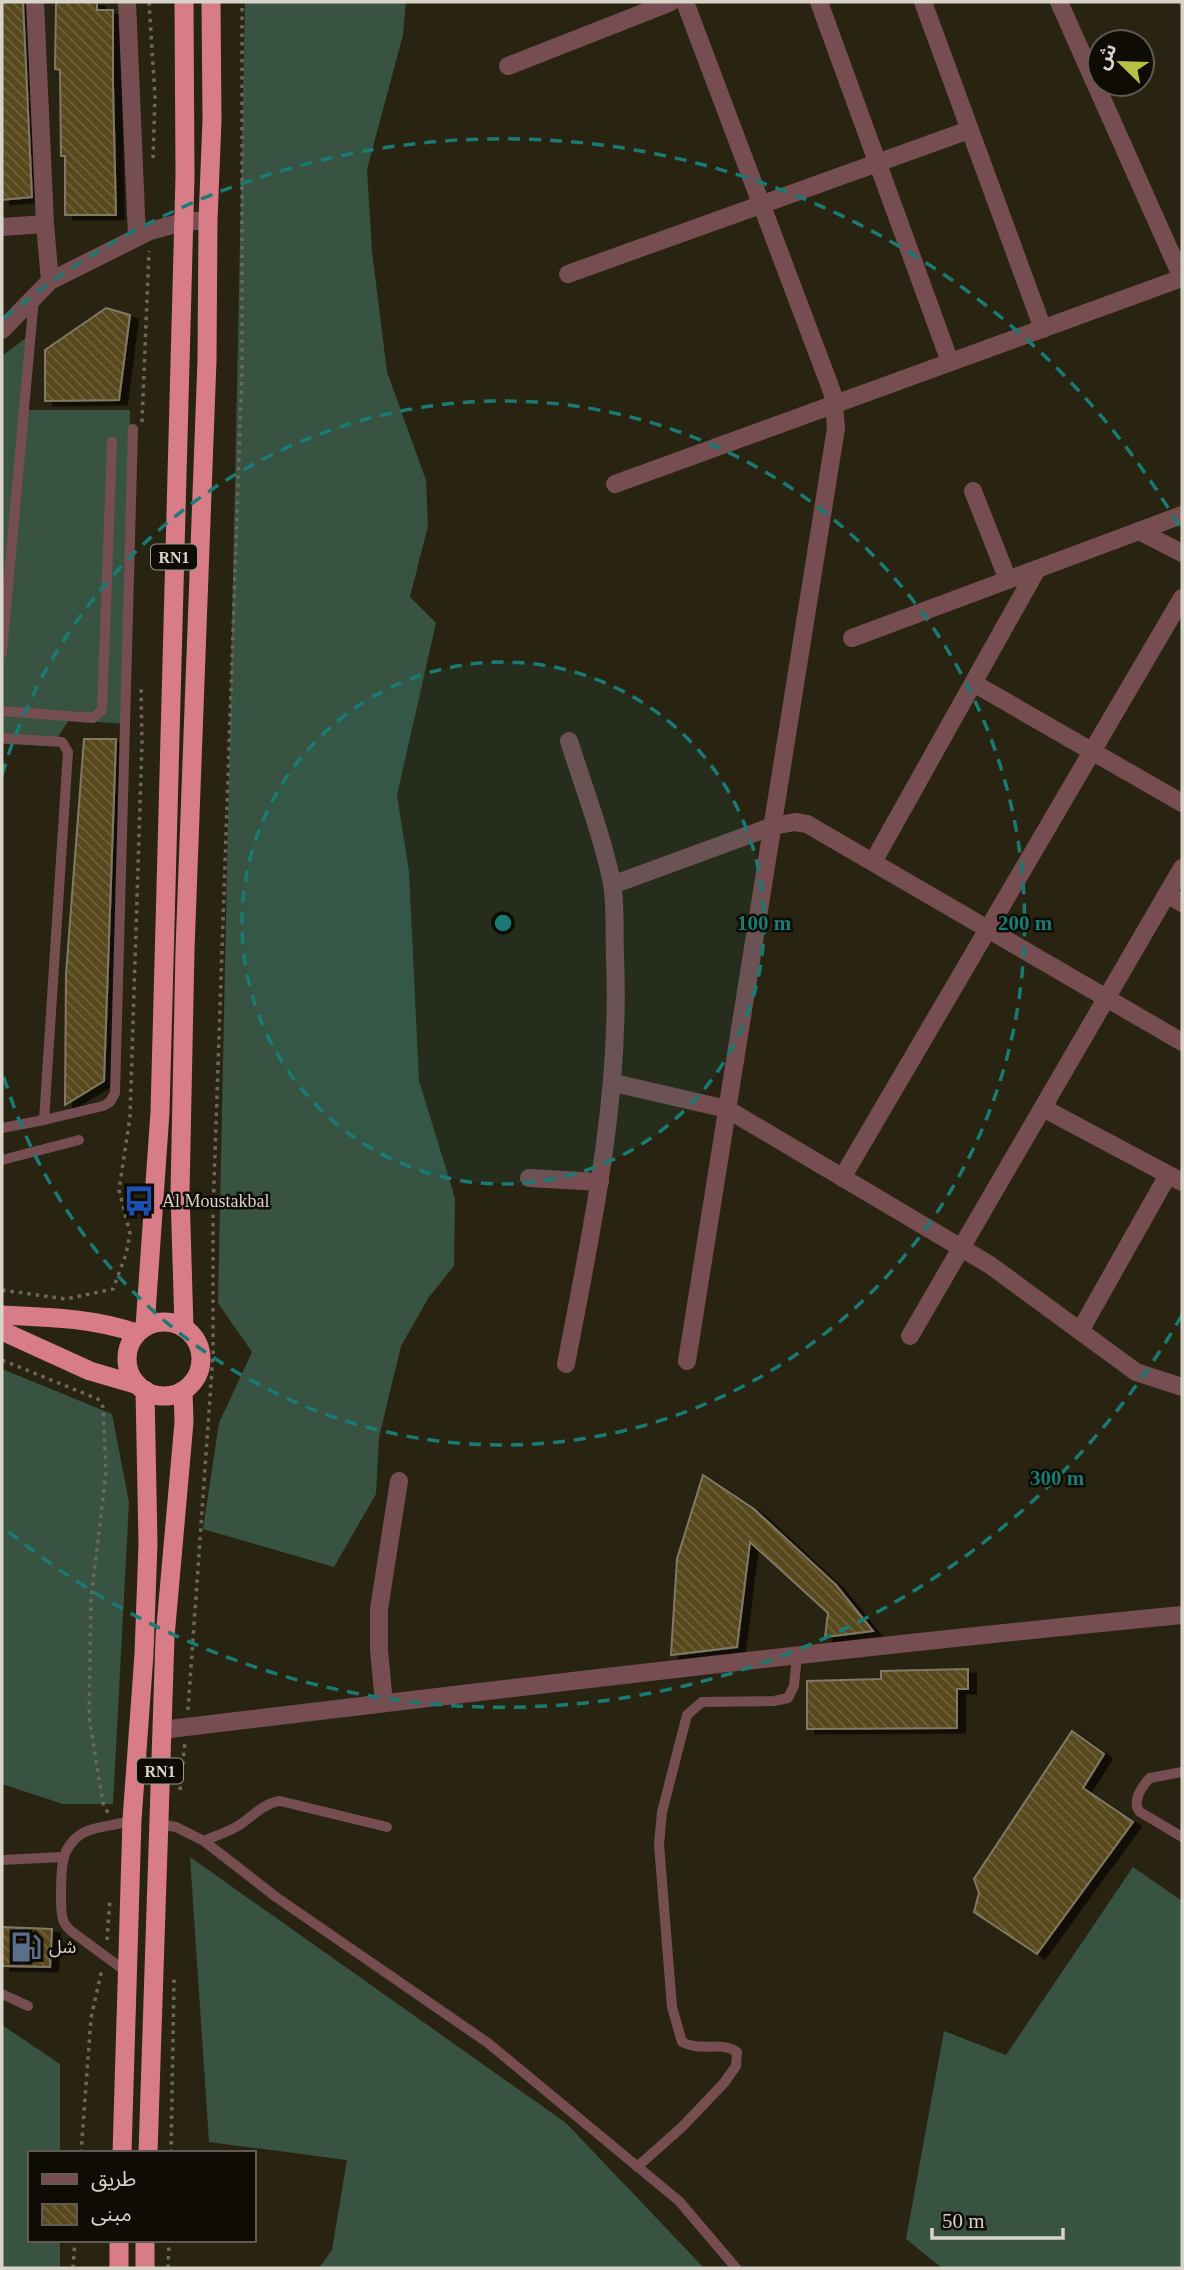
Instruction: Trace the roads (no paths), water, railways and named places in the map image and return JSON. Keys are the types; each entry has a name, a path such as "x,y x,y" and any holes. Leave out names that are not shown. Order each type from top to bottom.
{"highway":[{"name":"RN1","path":"122,2151 128,1973 123,1823 144,1654 148,1544 142,1388 129,1371 127,1361 128,1351 140,1330 160,1112 185,176 184,2"},
{"name":"RN1","path":"148,2151 167,1825 162,1730 168,1580 184,1422 183,1391 197,1375 201,1354 192,1335 184,1328 180,1178 186,922 207,360 212,120 211,2"},
{"path":"2,1315 49,1317 140,1330 156,1323 171,1322 184,1328"},
{"path":"2,1331 90,1371 156,1395 170,1396 183,1391"},
{"path":"119,2268 120,2242"}],"street":[{"path":"35,2 50,281"},
{"path":"127,2 137,237"},
{"path":"508,66 671,2"},
{"path":"685,2 828,381 836,428 687,1361"},
{"path":"819,2 950,362"},
{"path":"923,2 1043,329"},
{"path":"615,484 1182,278 1059,2"},
{"path":"568,274 969,130"},
{"path":"2,331 50,281 137,237 183,222 208,220"},
{"path":"2,227 45,224"},
{"path":"973,491 1008,580"},
{"path":"852,638 1182,515"},
{"path":"1139,531 1182,553"},
{"path":"873,862 1037,569"},
{"path":"842,1178 1182,598"},
{"path":"975,684 1182,803"},
{"path":"566,1364 600,1182 614,1083 617,991 612,885 569,741"},
{"path":"612,885 773,826 795,822 807,824 1182,1042"},
{"path":"910,1336 1107,998 1175,898 1182,868"},
{"path":"614,1083 727,1109 990,1265 1136,1372 1182,1387"},
{"path":"1043,1108 1175,1179 1080,1331"},
{"path":"529,1178 600,1182"},
{"path":"384,1703 379,1650 379,1609 399,1481"},
{"path":"162,1730 797,1655 1182,1615"}],"lane":[{"path":"2,653 34,298"},
{"path":"2,1128 103,1107 115,1093 133,429"},
{"path":"2,711 93,718 102,710 112,442"},
{"path":"2,738 62,742 68,751 44,1120"},
{"path":"2,1160 79,1140"},
{"path":"637,2167 682,2127 724,2084 736,2066 737,2052 729,2046 691,2047 682,2042 672,2007 659,1844 662,1812 687,1715 702,1702 774,1701 789,1698 794,1686 797,1655"},
{"path":"1182,1772 1150,1778 1136,1802 1140,1812 1182,1837"},
{"path":"204,1841 237,1827 273,1802 280,1801 387,1826"},
{"path":"123,1823 90,1829 79,1835 64,1857 61,1912 71,1931 128,1973"},
{"path":"167,1825 204,1841 287,1905 463,2024 548,2091 679,2202 736,2268"},
{"path":"2,1860 64,1857"},
{"path":"2,1994 28,2006"}],"place":[{"name":"Al Moustakbal","path":"139,1201"},
{"name":"شل","path":"26,1947"}]}
